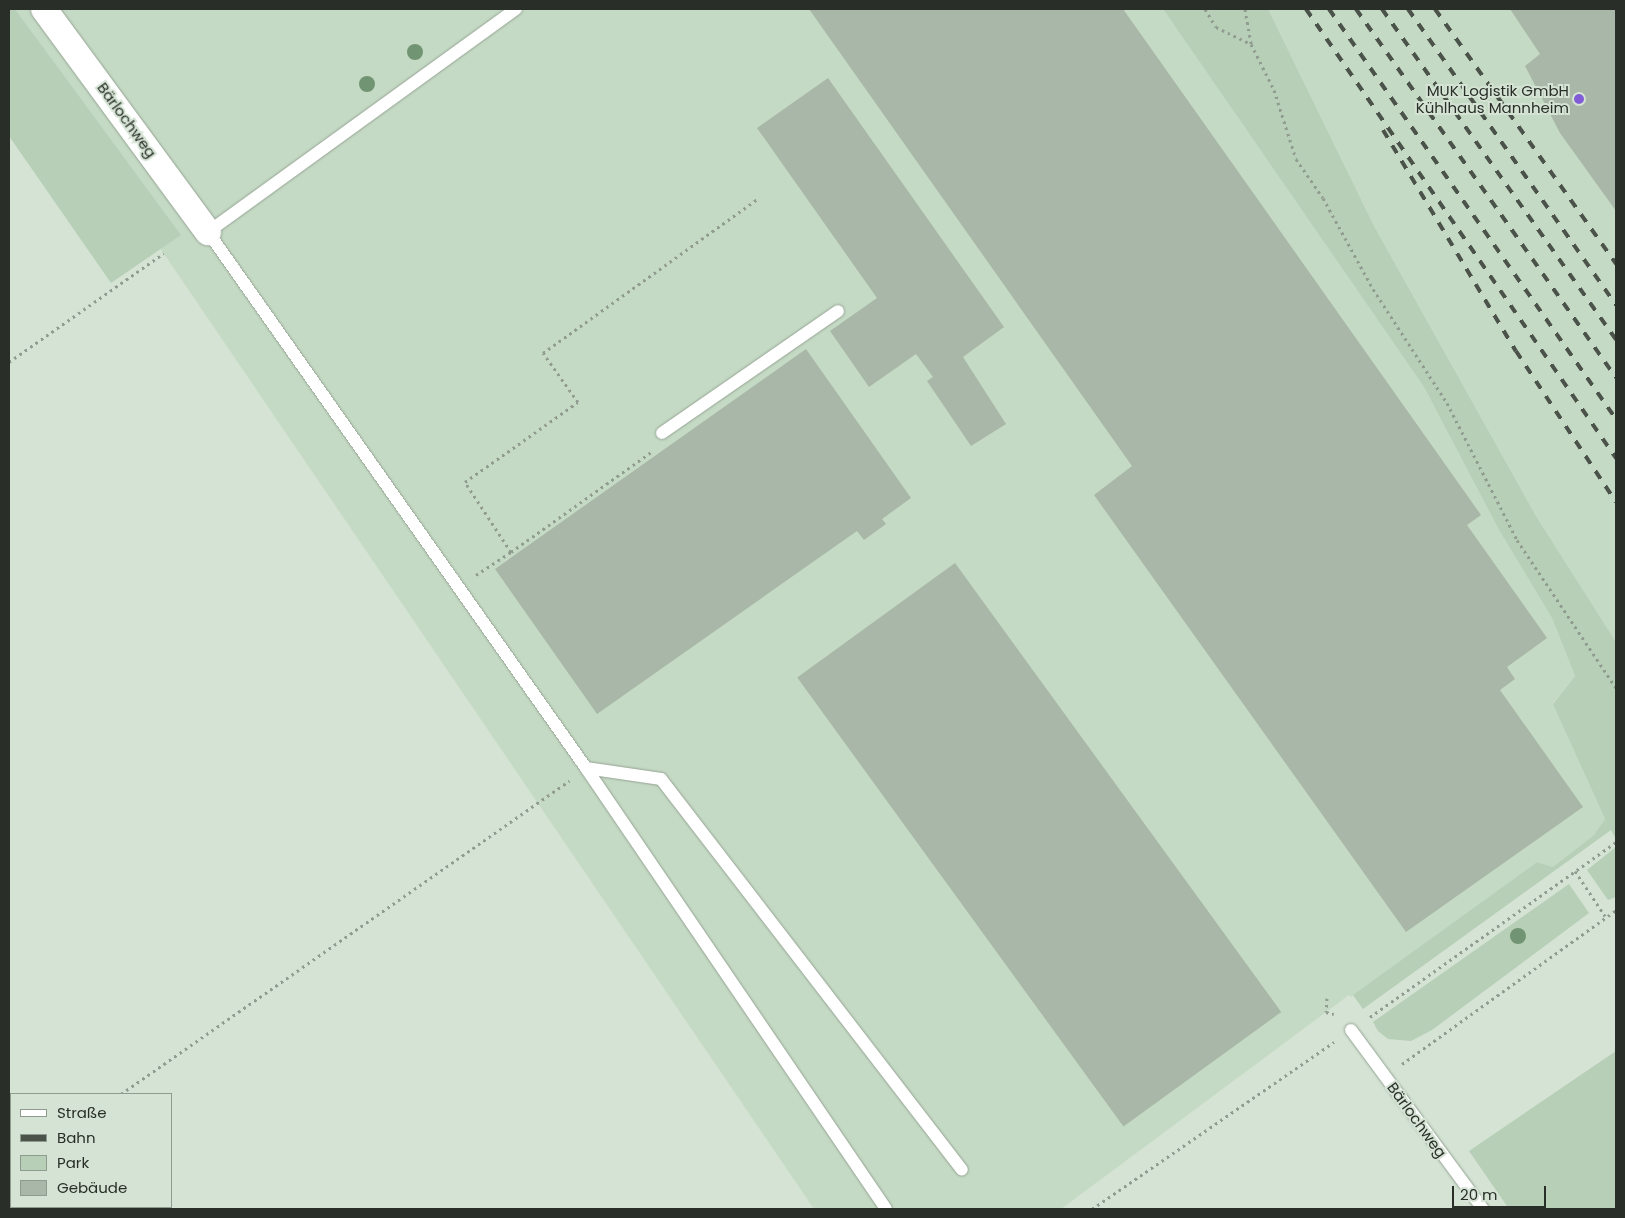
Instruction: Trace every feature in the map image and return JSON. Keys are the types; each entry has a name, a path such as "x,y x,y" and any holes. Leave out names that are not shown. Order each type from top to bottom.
{"street":[{"name":"Bärlochweg","path":"44,9 208,232"}],"lane":[{"path":"516,9 208,232 586,768 886,1209"},
{"path":"662,433 838,311"},
{"path":"586,768 661,779 962,1170"},
{"name":"Bärlochweg","path":"1351,1030 1484,1209"}],"path":[{"path":"1205,9 1216,27 1251,44"},
{"path":"1245,9 1251,44 1274,90 1296,160 1324,198 1373,289 1447,403 1517,540 1616,688"},
{"path":"511,552 464,482 578,402 543,353 757,199"},
{"path":"9,362 164,253"},
{"path":"458,587 511,552 654,450 662,433"},
{"path":"121,1093 586,768"},
{"path":"1092,1209 1526,909 1616,842"},
{"path":"1575,871 1605,916"},
{"path":"1385,1076 1605,916 1616,910"},
{"path":"1327,998 1326,1012 1340,1015"}],"shaded area":[{"path":"15,9 1163,9 1424,387 1499,530 1552,618 1575,676 1553,703 1605,819 1594,835 1553,867 1537,862 1351,997 1349,995 1061,1209 814,1209 160,248 180,235"},
{"path":"1268,9 1616,9 1616,642 1536,516 1374,226"}],"green space":[{"path":"9,9 15,9 181,235 111,283 9,136"},
{"path":"1163,9 1268,9 1374,226 1536,516 1616,642 1616,839 1611,830 1363,1009 1353,995 1537,862 1553,867 1594,835 1605,819 1553,704 1575,676 1552,618 1499,530 1424,387"},
{"path":"1616,847 1616,897 1608,900 1587,870"},
{"path":"1569,884 1589,913 1432,1030 1411,1041 1388,1039 1378,1031 1373,1022"},
{"path":"1616,1051 1616,1209 1509,1209 1469,1151"}],"building":[{"path":"809,9 1123,9 1481,515 1467,525 1547,638 1507,667 1515,679 1500,690 1583,807 1406,932 1094,495 1132,466"},
{"name":"MUK Logistik GmbH Kühlhaus Mannheim","path":"1510,9 1616,9 1616,211 1560,133 1525,66 1540,54"},
{"path":"828,78 1004,327 963,357 1006,424 971,446 927,381 933,377 916,354 869,387 830,331 877,298 757,128"},
{"path":"806,349 911,498 882,519 886,524 864,540 857,531 597,714 495,569"},
{"path":"955,563 1281,1012 1123,1127 797,678"}],"railway":[{"path":"1306,9 1616,458"},
{"path":"1329,9 1616,419"},
{"path":"1356,9 1616,377"},
{"path":"1382,9 1616,339"},
{"path":"1408,9 1616,305"},
{"path":"1435,9 1616,264"},
{"path":"1383,130 1516,351 1616,502"}],"place":[{"name":"MUK Logistik GmbH Kühlhaus Mannheim","path":"1579,99"}]}
